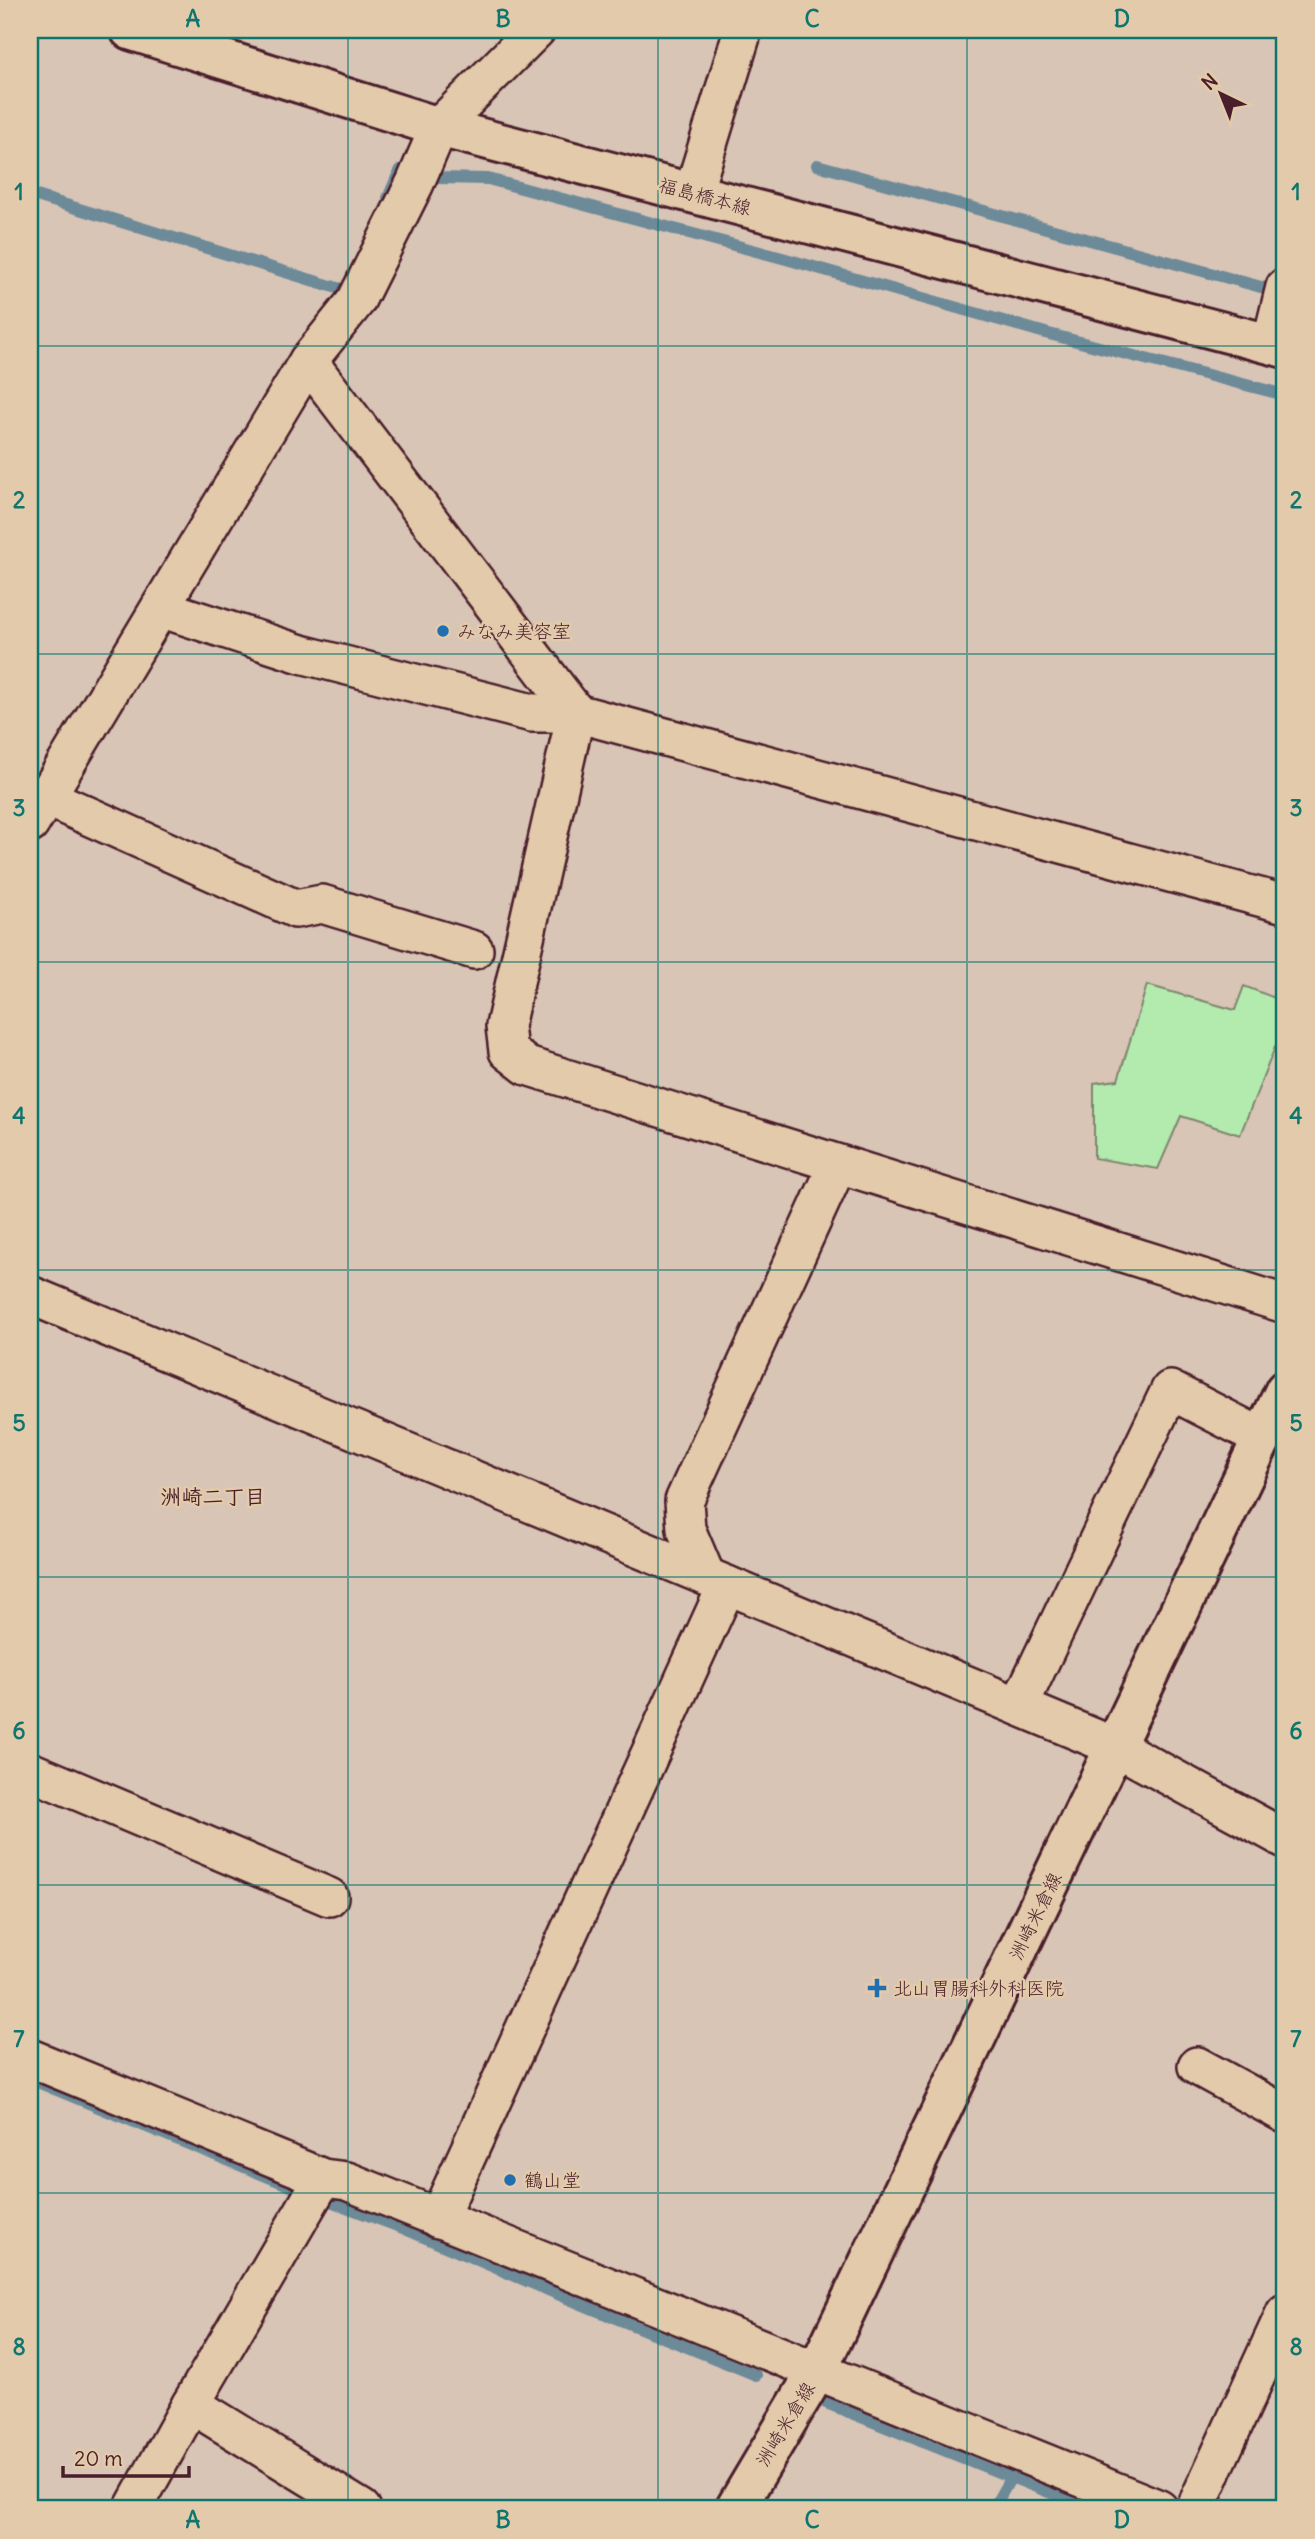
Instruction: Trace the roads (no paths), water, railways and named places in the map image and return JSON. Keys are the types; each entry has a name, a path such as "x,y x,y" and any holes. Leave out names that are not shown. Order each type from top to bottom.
{"main road":[{"name":"福島橋本線","path":"130,30 439,127 1278,346"},
{"name":"洲崎米倉線","path":"735,2509 817,2371 1285,1390"}],"street":[{"path":"474,950 322,904 296,909 38,811 309,361 356,301 439,127 536,30"},
{"path":"693,193 743,30"},
{"path":"1278,346 1283,295"},
{"path":"309,361 576,713 505,1026 509,1051 527,1066 1285,1304"},
{"path":"159,608 301,654 532,713 576,713 1285,904"},
{"path":"707,1568 686,1529 684,1501 838,1164"},
{"path":"30,1295 1022,1698 1285,1839"},
{"path":"1022,1698 1170,1390 1263,1438"},
{"path":"438,2219 707,1568"},
{"path":"30,1771 329,1896"},
{"path":"30,2058 316,2189 347,2182 1159,2509"},
{"path":"1197,2066 1285,2114"},
{"path":"133,2509 316,2189"},
{"path":"1195,2509 1285,2313"},
{"path":"191,2404 362,2509"}],"waterway":[{"path":"817,165 1279,292"},
{"path":"388,198 400,170 438,178 488,179 786,259 1049,334 1285,395"},
{"path":"30,194 344,290 352,279"},
{"path":"30,2079 298,2189 405,2229 756,2375"},
{"path":"821,2401 1091,2509"},
{"path":"993,2509 1011,2477"}],"place":[{"name":"みなみ美容室","path":"443,631"},
{"name":"北山胃腸科外科医院","path":"877,1988"},
{"name":"鶴山堂","path":"510,2180"}],"district":[{"name":"洲崎二丁目","path":"213,1496"}]}
